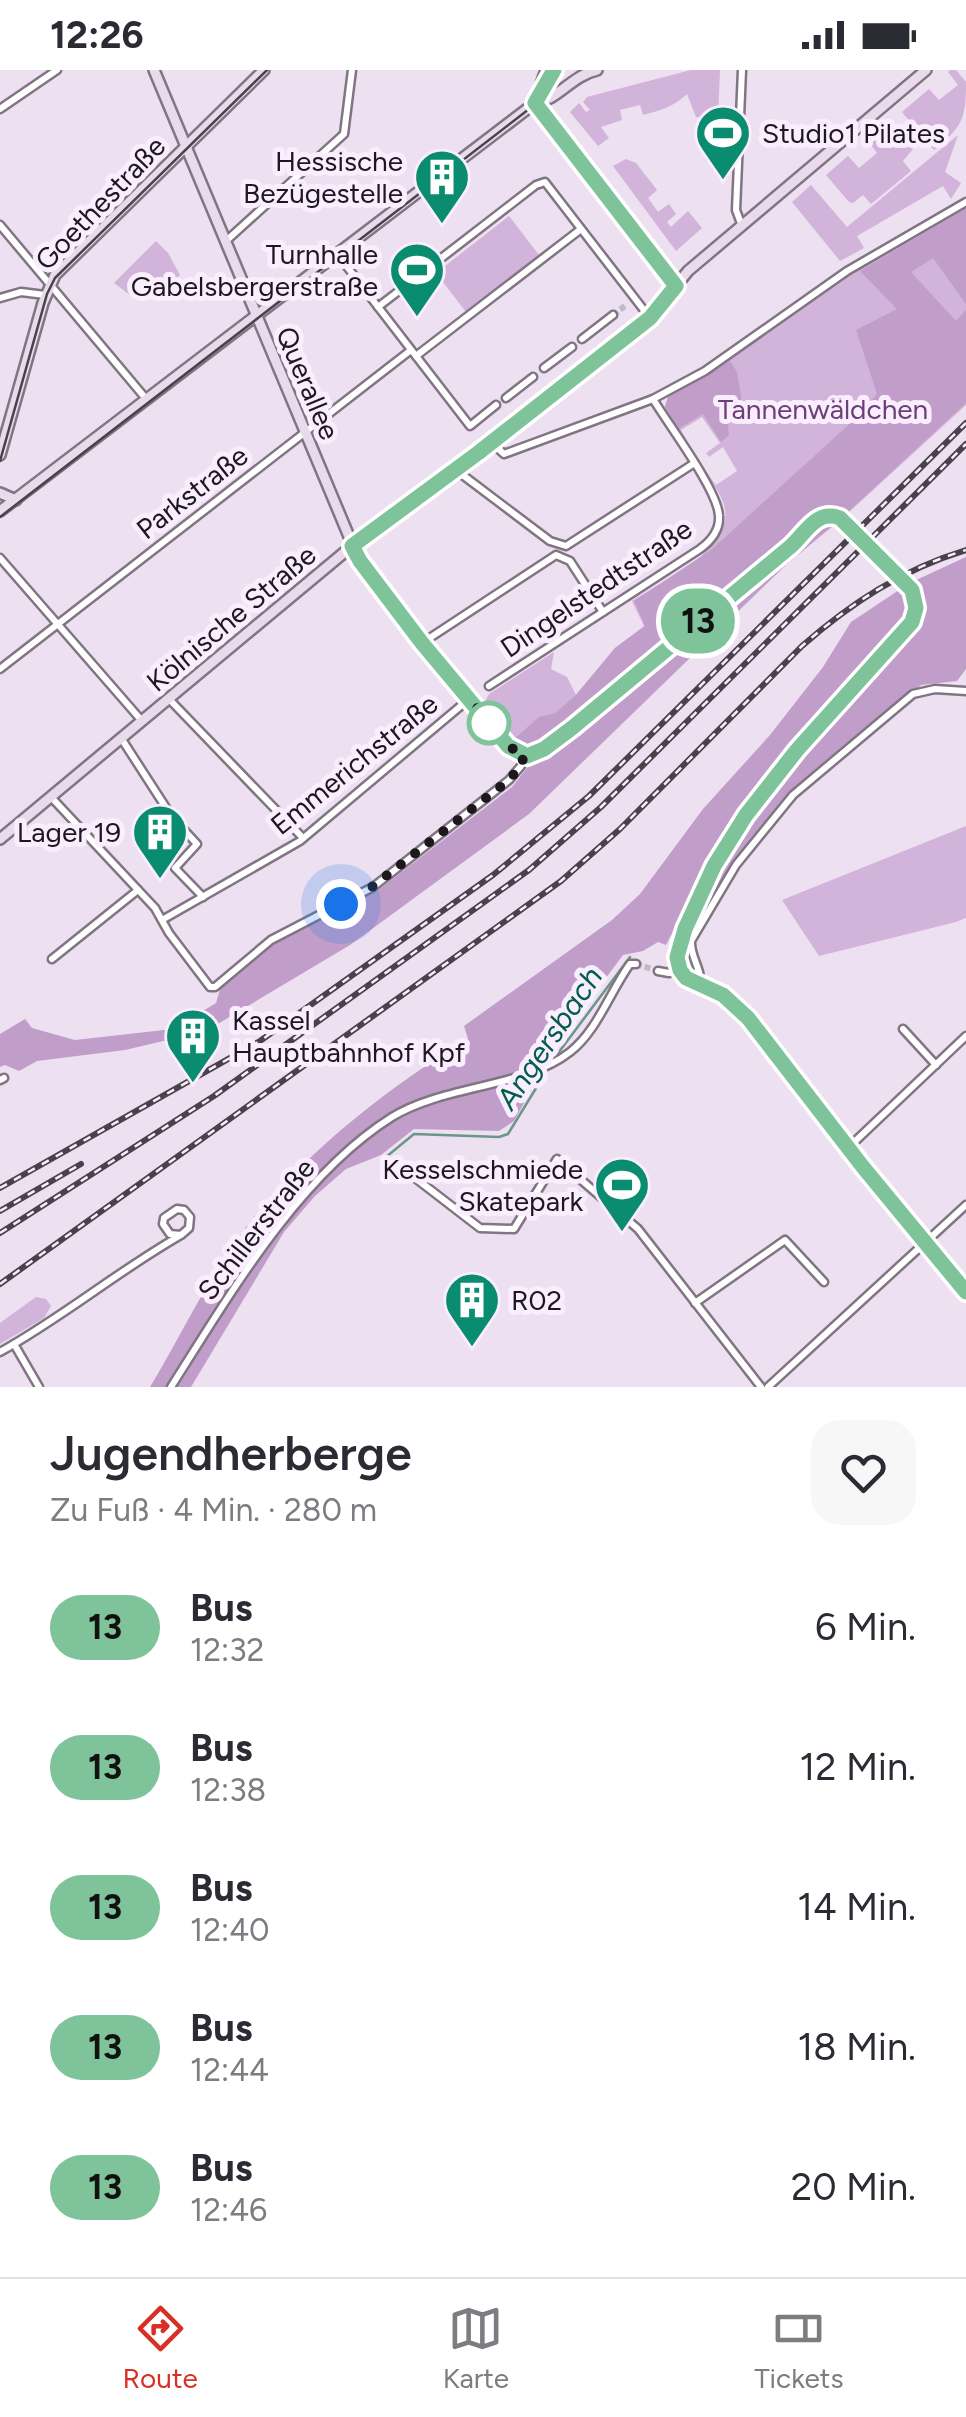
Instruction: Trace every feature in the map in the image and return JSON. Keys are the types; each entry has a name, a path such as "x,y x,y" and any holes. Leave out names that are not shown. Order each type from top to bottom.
{"street":[{"path":"0,109 57,70"},
{"name":"Querallee","path":"154,70 360,561 508,746 528,755"},
{"name":"Goethestraße","path":"0,454 50,290 63,266 264,70"},
{"path":"225,242 344,134 352,70"},
{"path":"535,103 546,70"},
{"path":"0,514 535,103 554,70"},
{"path":"535,103 546,102 581,72 597,70"},
{"path":"742,70 736,206 742,226"},
{"name":"Kölnische Straße","path":"0,838 352,546 650,318 676,286 742,226 926,70"},
{"path":"535,103 676,286"},
{"path":"378,307 545,182 631,301 650,318"},
{"path":"491,442 504,454 653,398 728,356 847,271 966,201"},
{"path":"0,225 50,290 148,401"},
{"name":"Parkstraße","path":"0,669 305,433 581,229"},
{"path":"338,255 470,426 496,406"},
{"path":"0,298 50,290"},
{"path":"582,339 614,315"},
{"path":"544,368 572,347"},
{"path":"506,398 533,377"},
{"path":"456,470 550,541 566,546 693,464 653,398"},
{"name":"Dingelstedtstraße","path":"488,686 708,544 720,522 716,501 693,464"},
{"path":"0,493 16,500"},
{"path":"0,514 28,493"},
{"path":"51,796 138,890 172,940 210,987 215,987 271,940 391,873 509,780 528,755 572,728 790,547 815,520 829,515 841,520 905,582 916,600 912,622 766,786 714,866 685,929 677,957 686,978 723,995 742,1012 966,1292"},
{"path":"422,643 560,554 570,561 603,612"},
{"path":"0,558 142,721"},
{"path":"700,984 692,941 736,865 794,795 914,694 935,689 966,691"},
{"path":"169,698 303,838"},
{"name":"Emmerichstraße","path":"162,920 303,838 469,699"},
{"path":"122,738 172,817 197,844 175,868 204,897"},
{"path":"52,959 138,890"},
{"name":"Schillerstraße","path":"171,1387 247,1268 294,1208 360,1142 408,1108 557,1060 584,1039 614,986 630,964 636,964"},
{"path":"658,971 670,974 680,970"},
{"path":"903,1029 936,1064"},
{"path":"848,1148 966,1036"},
{"path":"397,1164 480,1228 503,1230 514,1229 522,1220 557,1159 638,1229 760,1387"},
{"path":"768,1387 966,1206"},
{"path":"0,1352 181,1235 189,1228 190,1217 184,1210 174,1210 164,1218 163,1226 170,1234 181,1235"},
{"path":"695,1303 785,1240 824,1282"},
{"path":"14,1344 38,1387"}],"green space":[{"path":"691,70 720,70 718,119 696,117 687,94 667,108 643,115 640,105 620,110 622,120 601,127 609,138 598,146 570,112 579,103 586,112 590,110 583,102 587,97"},
{"path":"950,70 956,70 966,82 964,113 957,128 934,150 902,112 929,89 939,100 958,85"},
{"path":"889,121 913,149 903,161 911,171 871,204 863,195 849,202 826,175 848,156 859,168 877,153 867,140"},
{"path":"958,135 945,172 961,183 951,199 943,186 857,236 864,248 840,261 792,202 811,185 847,227"},
{"path":"626,159 636,163 657,190 648,198 658,212 669,204 676,214 667,222 671,227 688,211 702,228 676,251 613,166"},
{"name":"Tannenwäldchen","path":"966,206 966,405 847,514 831,507 812,515 571,718 531,747 513,741 483,705 489,694 554,652 551,669 567,677 576,695 615,648 644,626 632,601 694,562 719,535 725,521 724,505 700,464 716,485 737,471 723,447 709,457 706,453 720,443 702,417 681,430 696,458 665,408 668,397 719,366 849,274"},
{"path":"509,216 539,255 466,312 436,273"},
{"path":"156,241 180,275 161,294 146,280 130,295 114,283"},
{"path":"966,826 966,918 819,956 782,900"},
{"path":"36,1297 46,1299 51,1306 44,1318 0,1344 0,1323"}],"shaded area":[{"path":"966,208 966,304 933,258 911,272 956,321 966,310 966,403 847,513 832,507 813,512 557,728 527,748 513,740 539,717 555,713 575,696 615,648 645,626 634,601 711,550 856,418 877,394 856,330 897,309 860,271"},
{"path":"730,361 737,372 742,403 728,425 729,435 721,442 703,414 678,429 665,406 668,397"},
{"path":"826,523 834,525 787,564 529,814 350,945 206,1031 125,1050 37,1061 19,1071 0,1067 0,1034 25,1019 32,1028 75,1040 173,1029 216,1003 221,986 274,943 377,891 512,787 527,768"},
{"path":"966,557 966,669 957,681 921,685 792,792 731,865 699,920 694,917 743,827 776,782 919,626 924,603 914,581"},
{"path":"902,588 909,604 905,619 749,801 701,876 666,945 658,942 643,951 623,955 556,1045 514,1121 499,1131 414,1129 381,1155 346,1169 315,1196 284,1232 191,1387 150,1387 226,1256 278,1190 354,1119 468,1039 464,1026 612,920 640,894 703,809 770,735 823,667 851,622"}],"waterway":[{"name":"Angersbach","path":"553,1060 630,957"},
{"name":"Angersbach","path":"386,1157 414,1134 508,1134 549,1067"}],"tunnel":[{"path":"613,315 626,305"},
{"path":"636,964 658,971"}],"tram line":[{"path":"0,461 47,294 55,278 267,70"},
{"path":"0,517 533,106 554,70"}],"railway":[{"path":"0,1188 260,1041 493,875 589,796 966,423"},
{"path":"0,1233 214,1096 529,870 601,807 966,444"},
{"path":"0,1284 561,881 620,829 802,646 839,616 899,577 966,550"},
{"path":"0,1211 81,1164"}],"bus line":[{"name":"13","path":"554,70 535,103 676,286 650,318 352,546 422,643 508,746 527,756 533,756 572,728 790,547 818,518 840,518 912,590 916,608 912,622 766,786 735,831 695,905 677,957 682,975 723,995 748,1018 966,1292"}],"place":[{"name":"Studio1 Pilates","path":"723,182"},
{"name":"Hessische Bezügestelle","path":"442,226"},
{"name":"Turnhalle Gabelsbergerstraße","path":"417,319"},
{"name":"Lager 19","path":"160,881"},
{"name":"Kassel Hauptbahnhof Kpf","path":"193,1085"},
{"name":"Kesselschmiede Skatepark","path":"622,1234"},
{"name":"R02","path":"472,1349"}],"route":[{"path":"341,904 391,873 509,780 521,766 524,755 508,746 477,708 489,723"}]}
